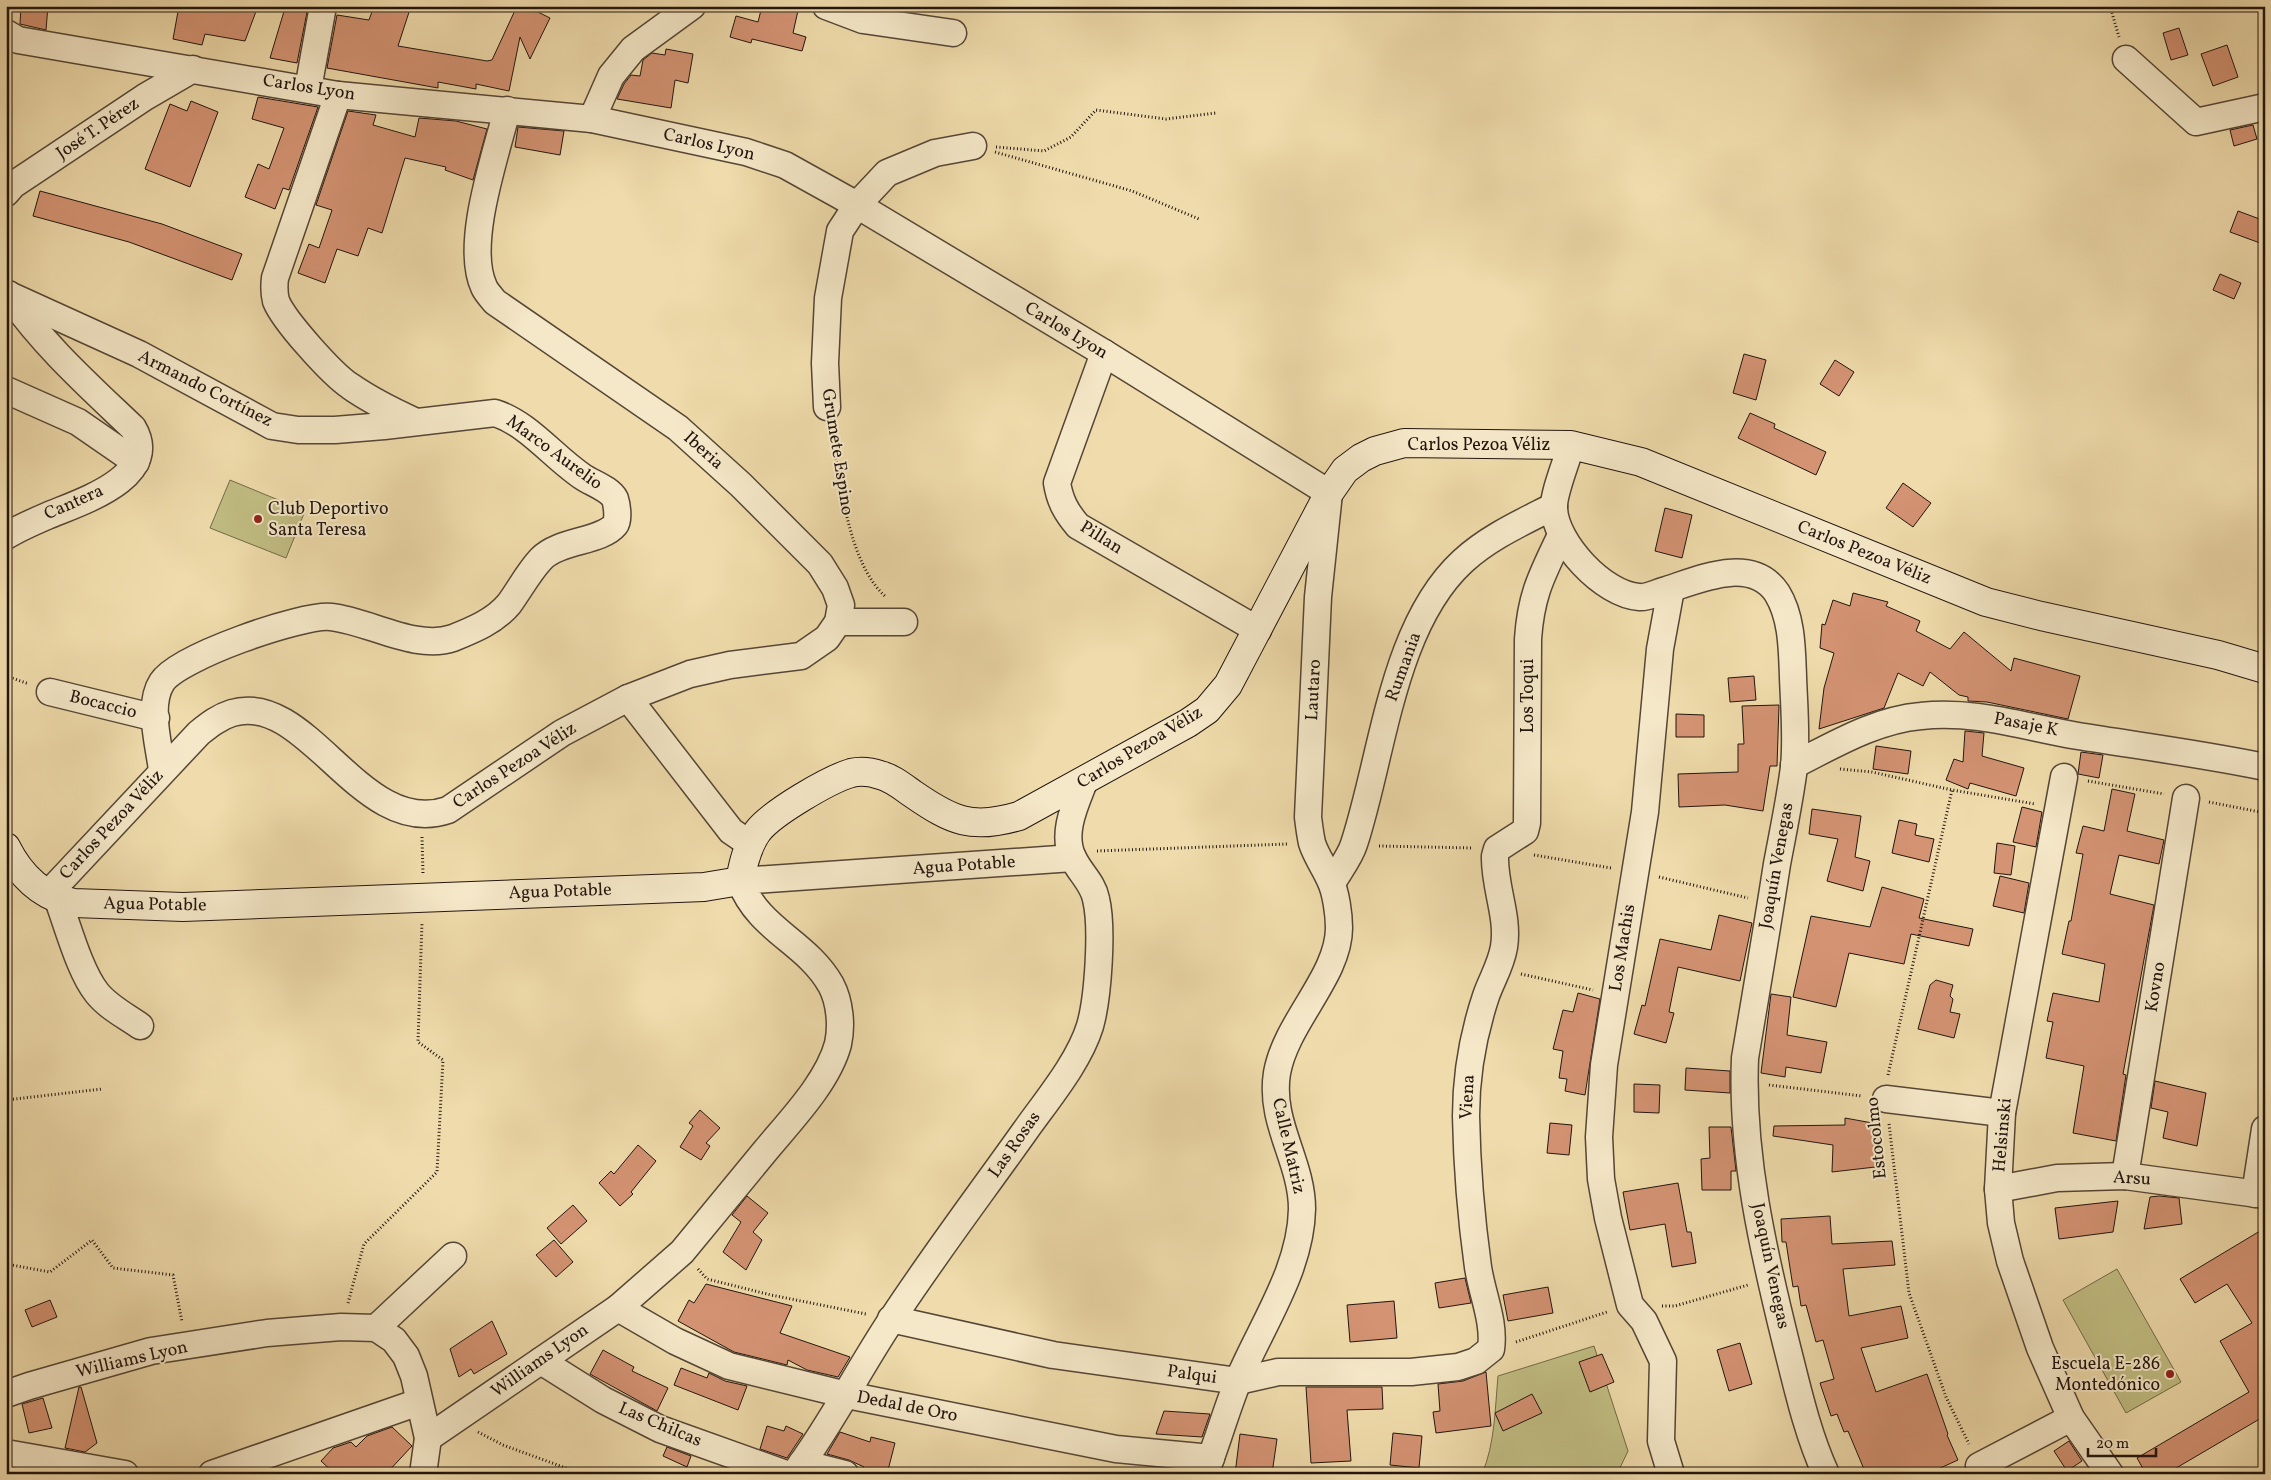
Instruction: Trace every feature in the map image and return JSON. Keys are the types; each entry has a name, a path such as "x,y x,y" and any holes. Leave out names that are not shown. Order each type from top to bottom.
{"main road":[{"name":"Carlos Pezoa Véliz","path":"740,881 750,844 758,831 772,817 819,789 851,773 867,772 882,775 949,816 969,823 994,823 1019,816 1084,782 1188,723 1206,710 1228,685 1329,493 1345,470 1361,458 1375,451 1404,443 1571,445 1641,462 1986,602 2218,655 2265,669"},
{"name":"Carlos Pezoa Véliz","path":"6,847 15,866 29,881 53,897"},
{"name":"Agua Potable","path":"53,897 74,903 183,907 423,896 704,887 740,881"}],"street":[{"path":"308,89 323,6"},
{"path":"592,119 611,76 633,50 692,6"},
{"path":"826,6 863,20 953,33"},
{"name":"Carlos Lyon","path":"6,33 18,40 338,95 592,119 746,152 785,165 857,205 1104,353 1329,493"},
{"path":"2126,59 2196,122 2265,107"},
{"name":"José T. Pérez","path":"6,193 13,185 145,97 193,69"},
{"path":"338,95 275,278 274,291 277,303 287,318 310,346 348,385 386,408 414,421"},
{"name":"Iberia","path":"507,110 478,226 478,268 484,288 495,302 678,428 742,485 820,564 835,588 841,605 838,622"},
{"name":"Grumete Espino","path":"827,407 825,363 828,298 840,231 857,205 887,173 935,153 973,146"},
{"path":"6,390 78,422 136,462 140,448 139,437 133,428 54,353 27,322 7,293"},
{"name":"Armando Cortínez","path":"7,293 139,354 272,426 298,430 335,430 384,426 414,421"},
{"name":"Pillan","path":"1104,353 1057,483 1060,498 1066,511 1078,526 1258,630"},
{"name":"Marco Aurelio","path":"162,770 156,718 157,695 162,682 169,674 199,657 318,616 332,617 431,642 440,642 476,629 493,619 507,606 543,557 555,550 608,531 617,521 615,498 566,466 533,436 507,417 495,413 414,421"},
{"name":"Joaquín Venegas","path":"1571,445 1554,506 1555,522 1561,535 1582,563 1607,586 1621,593 1641,598 1712,575 1729,572 1750,575 1765,581 1777,593 1785,611 1792,643 1794,765 1745,1058 1744,1082 1750,1166 1770,1278 1799,1395 1826,1474"},
{"name":"Cantera","path":"6,536 21,527 82,502 107,489 124,477 136,462"},
{"name":"Lautaro","path":"1329,493 1318,597 1308,817 1312,843 1332,883"},
{"name":"Rumania","path":"1332,883 1354,846 1393,692 1413,637 1432,600 1463,562 1497,536 1554,506"},
{"name":"Los Toqui","path":"1497,849 1525,831 1527,823 1528,639 1530,608 1536,588 1561,535"},
{"name":"Los Machis","path":"1671,588 1660,649 1645,812 1604,1065 1600,1137 1608,1218 1630,1305 1644,1321 1663,1361 1661,1441 1671,1474"},
{"path":"750,844 731,831 628,698 690,674 730,665 801,656 827,638 838,622 904,622"},
{"name":"Bocaccio","path":"50,692 156,718"},
{"name":"Carlos Pezoa Véliz","path":"53,897 162,770 199,733 217,720 233,713 256,712 288,726 374,797 398,810 422,815 436,814 448,810 562,733 628,698"},
{"name":"Pasaje K","path":"1794,765 1849,737 1882,724 1919,716 1952,714 1978,716 2076,735 2265,767"},
{"name":"Helsinski","path":"2064,777 2002,1113 1998,1190 2001,1222 2010,1261 2040,1348 2072,1418 2110,1474"},
{"name":"Las Rosas","path":"794,1470 847,1395 891,1319 1049,1097 1078,1052 1089,1026 1097,989 1096,899 1090,882 1073,858 1068,840 1069,824 1084,782"},
{"name":"Kovno","path":"2125,1176 2186,798"},
{"name":"Viena","path":"1491,1350 1493,1337 1479,1269 1470,1197 1466,1114 1470,1059 1478,1022 1487,994 1499,969 1504,946 1505,920 1495,866 1497,849"},
{"name":"Agua Potable","path":"740,881 1073,858"},
{"name":"Williams Lyon","path":"428,1438 618,1308 682,1252 797,1112 830,1066 838,1044 840,1024 832,987 808,956 761,917 746,895 740,881"},
{"name":"Calle Matriz","path":"1238,1381 1293,1261 1299,1234 1302,1208 1298,1185 1279,1124 1275,1096 1278,1071 1286,1045 1337,950 1339,927 1332,883"},
{"path":"53,897 96,992 106,1002 140,1026"},
{"path":"1886,1099 2002,1113"},
{"path":"2260,1194 2265,1129"},
{"name":"Arsu","path":"1998,1190 2057,1178 2125,1176 2260,1194"},
{"path":"424,1474 428,1438 414,1376 406,1356 394,1340 376,1328 453,1256"},
{"name":"Dedal de Oro","path":"618,1308 676,1341 729,1366 847,1395 1208,1466"},
{"name":"Palqui","path":"891,1319 1053,1355 1238,1381 1278,1372 1411,1372 1458,1367 1476,1361 1491,1350"},
{"name":"Williams Lyon","path":"6,1394 151,1352 267,1333 341,1327 376,1328"},
{"name":"Las Chilcas","path":"541,1361 603,1400 660,1429 794,1470 845,1474"},
{"path":"1208,1466 1238,1381"},
{"path":"212,1474 419,1402"},
{"path":"1979,1466 2072,1418"},
{"path":"6,1453 124,1474"}],"path":[{"path":"2110,6 2126,59"},
{"path":"973,146 1044,150 1070,137 1096,110 1166,119 1216,113"},
{"path":"973,146 1132,191 1199,219"},
{"name":"Grumete Espino","path":"827,407 850,530 874,587 898,607 904,622"},
{"path":"1833,768 1872,772 1952,790 2058,808"},
{"name":"Estocolmo","path":"1952,790 1886,1082 1886,1099 1909,1293 1946,1397 1979,1466"},
{"path":"341,1327 364,1244 437,1172 443,1060 418,1042 423,896 422,815"},
{"path":"1073,858 1086,852 1312,843"},
{"path":"1354,846 1497,849"},
{"path":"1499,969 1616,994"},
{"path":"1744,1082 1886,1099"},
{"path":"6,1100 102,1089"},
{"path":"6,1264 50,1272 92,1240 113,1268 173,1275 186,1346"},
{"path":"682,1252 707,1279 771,1296 891,1319"},
{"path":"462,1415 479,1434 502,1446 582,1474"}],"shaded area":[{"name":"Club Deportivo Santa Teresa","path":"230,480 305,511 286,558 210,528"},
{"path":"2117,1269 2181,1382 2126,1413 2063,1300"},
{"path":"1594,1346 1628,1451 1617,1474 1482,1474 1490,1451 1498,1376"}],"building":[{"path":"21,6 48,6 46,30 20,24"},
{"path":"179,6 258,6 245,41 205,34 202,45 173,39"},
{"path":"374,6 411,6 398,46 487,61 492,60 517,6 526,6 550,18 530,59 520,37 509,91 476,84 476,89 438,82 438,88 327,68 337,15 369,20"},
{"path":"762,6 778,10 779,6 799,6 793,33 806,37 802,51 752,39 751,43 730,37 736,16 758,22"},
{"path":"285,8 307,12 297,63 270,58"},
{"path":"2179,28 2188,55 2171,60 2163,33"},
{"path":"2227,45 2238,77 2213,86 2201,54"},
{"path":"666,49 693,54 688,83 675,80 671,108 617,99 624,84 631,75 640,76 643,60 652,53 665,55"},
{"path":"258,97 318,107 289,190 283,188 275,209 245,197 258,164 269,169 284,128 252,119"},
{"path":"191,101 218,112 190,187 145,169 170,104 187,111"},
{"path":"348,111 376,115 373,125 415,137 419,118 456,121 487,129 473,180 445,170 446,167 405,158 382,233 368,228 358,256 337,249 325,283 298,273 309,244 319,248 332,210 316,205"},
{"path":"2253,125 2257,139 2234,146 2230,130"},
{"path":"518,127 564,131 560,155 515,147"},
{"path":"40,191 162,224 242,254 232,280 129,242 33,216"},
{"path":"2238,211 2265,221 2265,231 2260,243 2230,232"},
{"path":"2220,274 2241,283 2234,299 2213,290"},
{"path":"1744,354 1766,360 1756,400 1733,393"},
{"path":"1835,360 1854,372 1839,396 1820,384"},
{"path":"1750,413 1775,424 1774,428 1826,452 1816,475 1738,438"},
{"path":"1903,483 1931,503 1913,527 1886,508"},
{"path":"1665,508 1692,515 1682,558 1655,551"},
{"path":"1853,593 1888,602 1886,606 1920,621 1916,631 1950,649 1964,632 2011,671 2014,658 2080,676 2068,719 1987,702 1968,701 1968,697 1959,695 1930,672 1923,686 1898,673 1884,708 1819,729 1824,688 1834,653 1820,648 1822,624 1825,625 1833,600 1850,606"},
{"path":"1754,676 1756,700 1730,702 1728,678"},
{"path":"1779,705 1777,766 1770,766 1763,811 1725,805 1679,807 1678,774 1738,772 1738,744 1744,744 1742,706"},
{"path":"1676,714 1704,715 1704,737 1676,737"},
{"path":"1965,731 1984,733 1982,756 2024,768 2016,796 1970,783 1968,789 1946,780 1954,759 1963,762"},
{"path":"1876,746 1911,751 1908,774 1873,769"},
{"path":"2081,752 2103,755 2099,778 2078,774"},
{"path":"2112,789 2135,794 2127,831 2164,840 2159,864 2119,855 2110,894 2154,905 2123,1074 2126,1075 2116,1141 2073,1133 2084,1066 2046,1058 2053,1022 2047,1021 2053,993 2099,1002 2105,964 2062,954 2069,921 2071,921 2083,854 2076,853 2083,826 2104,831"},
{"path":"2022,807 2042,812 2036,847 2013,842"},
{"path":"1812,809 1861,816 1855,857 1870,861 1863,891 1827,881 1838,839 1809,834"},
{"path":"1899,820 1917,824 1915,835 1934,839 1929,862 1892,853"},
{"path":"1997,843 2015,846 2011,875 1994,873"},
{"path":"2000,876 2029,883 2024,913 1993,906"},
{"path":"1882,887 1924,899 1919,918 1973,929 1969,946 1911,934 1904,964 1849,953 1836,1007 1793,997 1811,916 1870,927"},
{"path":"1719,915 1752,923 1740,981 1678,967 1669,1012 1674,1013 1666,1043 1634,1034 1642,1005 1645,1006 1660,939 1711,950"},
{"path":"1936,980 1953,985 1950,996 1953,999 1950,1012 1960,1014 1954,1038 1918,1029 1930,985"},
{"path":"1578,993 1600,999 1585,1095 1565,1091 1567,1079 1559,1078 1563,1051 1553,1049 1563,1010 1573,1012"},
{"path":"1771,994 1791,997 1787,1035 1827,1042 1821,1073 1786,1067 1785,1077 1761,1073"},
{"path":"1686,1068 1730,1071 1730,1093 1685,1090"},
{"path":"2155,1081 2206,1093 2197,1146 2163,1138 2168,1112 2151,1108"},
{"path":"1634,1084 1660,1085 1659,1113 1634,1112"},
{"path":"700,1110 720,1128 706,1143 710,1146 701,1160 680,1147 693,1126 689,1123"},
{"path":"1845,1118 1878,1124 1884,1166 1832,1172 1833,1145 1773,1136 1774,1126 1845,1125"},
{"path":"1550,1123 1572,1125 1569,1155 1547,1153"},
{"path":"1709,1127 1731,1127 1736,1171 1731,1171 1731,1190 1702,1190 1701,1159 1710,1158"},
{"path":"638,1145 656,1161 631,1192 633,1194 620,1206 599,1183 611,1171 614,1174"},
{"path":"1678,1183 1687,1232 1691,1232 1696,1263 1672,1267 1665,1224 1630,1230 1623,1192"},
{"path":"747,1196 768,1213 753,1232 762,1240 746,1270 723,1252 741,1222 732,1215"},
{"path":"2150,1197 2179,1198 2182,1224 2144,1229"},
{"path":"2118,1201 2113,1232 2059,1239 2055,1208"},
{"path":"573,1205 587,1221 561,1244 547,1228"},
{"path":"1830,1216 1832,1244 1892,1241 1895,1265 1843,1269 1849,1316 1901,1306 1908,1338 1861,1348 1876,1392 1927,1374 1947,1435 1958,1460 1927,1474 1866,1474 1848,1431 1844,1432 1837,1414 1831,1416 1820,1383 1834,1379 1823,1340 1816,1342 1806,1305 1801,1306 1798,1286 1793,1287 1786,1242 1782,1242 1781,1219"},
{"path":"2265,1228 2265,1420 2263,1417 2166,1474 2146,1474 2137,1458 2249,1392 2220,1341 2252,1323 2227,1284 2195,1303 2180,1279"},
{"path":"554,1240 573,1262 556,1277 536,1255"},
{"path":"1465,1278 1471,1303 1439,1308 1435,1283"},
{"path":"706,1284 792,1306 780,1333 850,1357 838,1377 807,1370 788,1360 787,1365 734,1352 678,1321 689,1300 694,1303"},
{"path":"1548,1287 1553,1313 1508,1321 1503,1295"},
{"path":"50,1300 57,1317 32,1327 25,1310"},
{"path":"1394,1301 1397,1338 1350,1342 1347,1305"},
{"path":"492,1321 507,1354 474,1374 471,1369 459,1377 450,1349"},
{"path":"1740,1343 1752,1384 1729,1391 1717,1350"},
{"path":"603,1350 634,1367 632,1371 668,1388 657,1411 590,1374"},
{"path":"1602,1354 1614,1382 1590,1392 1579,1362"},
{"path":"681,1368 707,1378 709,1373 725,1381 747,1386 738,1410 674,1385"},
{"path":"1486,1372 1491,1426 1436,1433 1433,1412 1440,1411 1438,1384 1463,1381"},
{"path":"79,1387 81,1387 97,1443 85,1452 65,1448"},
{"path":"1306,1387 1382,1387 1383,1409 1347,1410 1351,1461 1311,1463"},
{"path":"1532,1394 1542,1413 1503,1431 1495,1413"},
{"path":"43,1398 52,1428 29,1433 22,1404"},
{"path":"1164,1411 1210,1414 1202,1437 1156,1434"},
{"path":"767,1426 784,1431 786,1426 803,1434 787,1458 760,1449"},
{"path":"392,1427 412,1446 386,1474 335,1474 321,1461 333,1448 351,1442 356,1447 367,1436"},
{"path":"840,1432 870,1442 871,1437 895,1443 887,1474 863,1469 864,1467 849,1460 827,1454"},
{"path":"1393,1433 1422,1436 1419,1468 1390,1465"},
{"path":"1240,1434 1277,1439 1272,1474 1235,1474"},
{"path":"2069,1441 2082,1461 2067,1471 2054,1451"},
{"path":"667,1447 691,1456 687,1467 663,1456"}],"place":[{"name":"Club Deportivo Santa Teresa","path":"258,519"},
{"name":"Escuela E-286 Montedónico","path":"2170,1374"}]}
